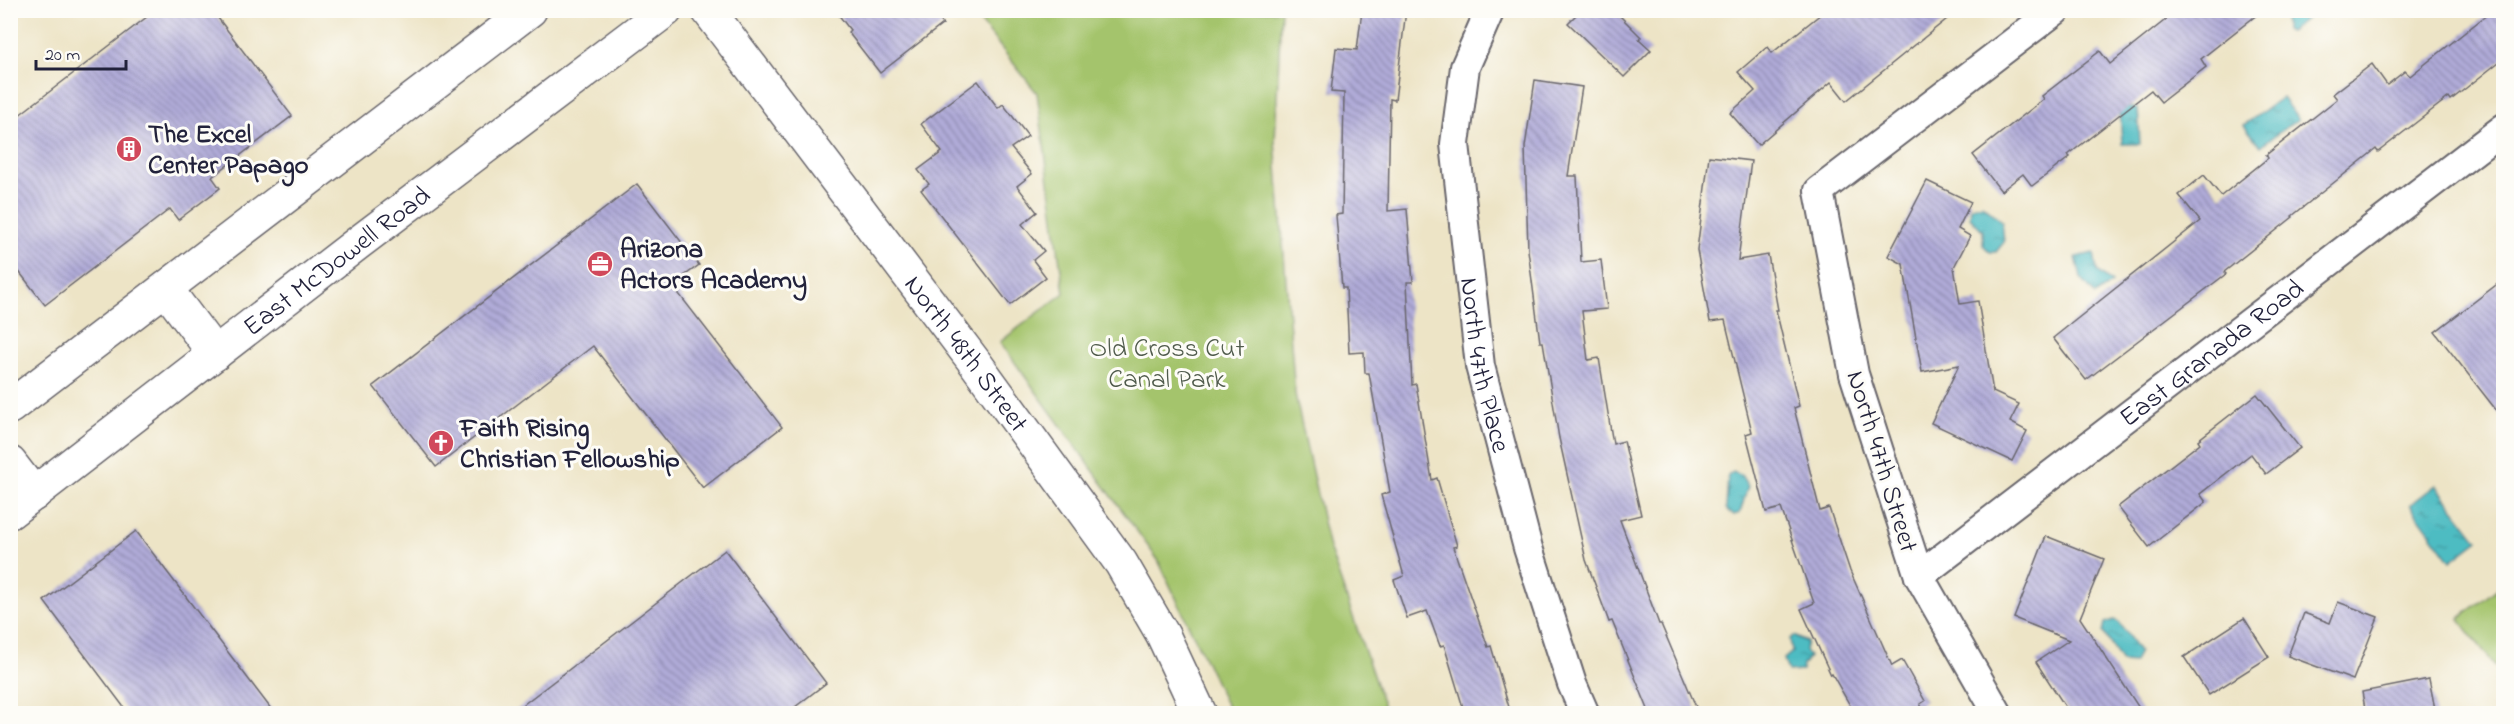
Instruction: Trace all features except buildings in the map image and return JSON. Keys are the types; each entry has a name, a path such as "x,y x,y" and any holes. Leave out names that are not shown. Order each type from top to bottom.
{"main road":[{"path":"10,407 530,10"},
{"name":"East McDowell Road","path":"22,503 666,10"},
{"name":"North 48th Street","path":"708,10 976,364 1121,563 1163,635 1200,714"},
{"path":"166,289 215,354"},
{"path":"10,463 22,503"}],"street":[{"name":"North 47th Place","path":"1490,10 1465,67 1455,144 1480,366 1528,548 1572,684 1585,714"},
{"name":"North 47th Street","path":"1998,714 1919,576 1854,374 1819,190 2056,10"},
{"name":"East Granada Road","path":"1919,576 2504,128"}],"green space":[{"name":"Old Cross Cut Canal Park","path":"972,11 1281,11 1275,141 1295,394 1328,544 1386,713 1230,713 1158,560 1000,342 1064,293 1037,93"},
{"path":"2503,584 2503,676 2459,619"}],"water":[{"path":"2290,10 2316,11 2289,32 2285,30 2285,20"},
{"path":"2282,98 2298,119 2260,146 2244,125"},
{"path":"2120,108 2138,108 2140,144 2122,144"},
{"path":"1982,204 2002,221 2004,242 1996,252 1990,252 1983,245 1983,231 1970,217 1971,207"},
{"path":"2094,253 2097,271 2112,283 2095,295 2081,278 2076,257"},
{"path":"1733,472 1741,475 1748,486 1740,513 1734,515 1726,508 1728,476"},
{"path":"2436,485 2478,540 2451,561 2410,505"},
{"path":"2114,620 2119,622 2139,651 2134,663 2122,662 2103,632 2105,623"},
{"path":"1794,636 1807,642 1805,650 1809,657 1802,671 1788,672 1784,659 1792,652 1790,639"}],"place":[{"name":"The Excel Center Papago","path":"129,149"},
{"name":"Arizona Actors Academy","path":"600,264"},
{"name":"Faith Rising Christian Fellowship","path":"441,443"}]}
